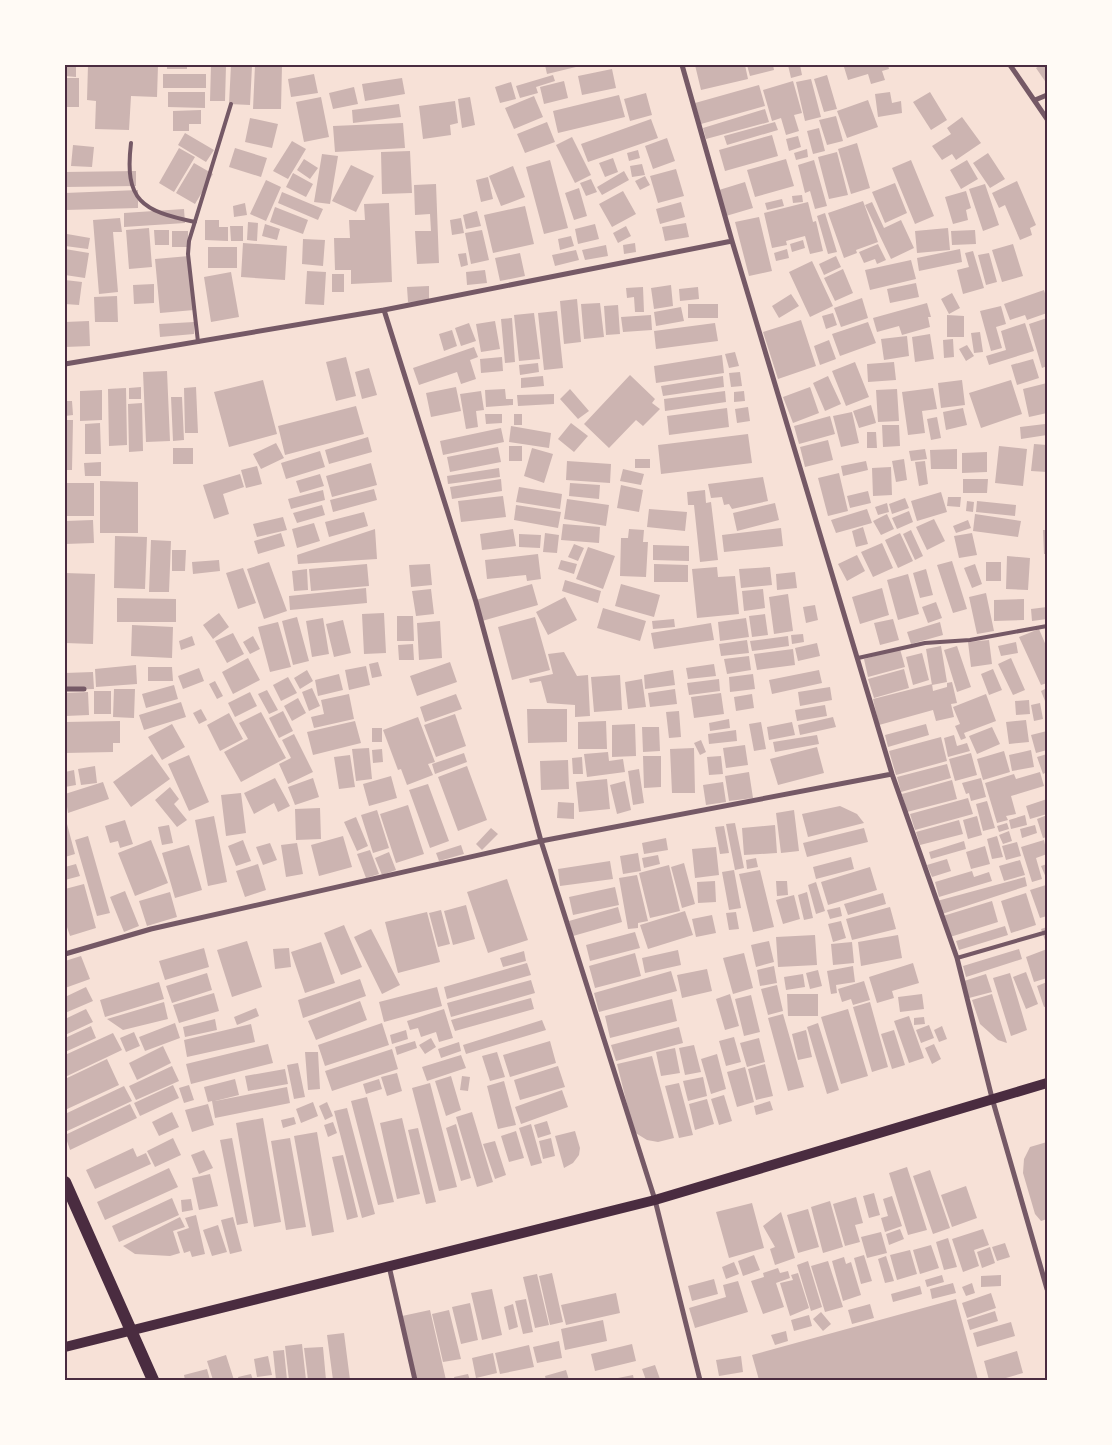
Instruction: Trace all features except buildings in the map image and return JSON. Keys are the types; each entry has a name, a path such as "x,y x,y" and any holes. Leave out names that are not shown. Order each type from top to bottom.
{"main road":[{"path":"65,1347 654,1200 1047,1083"},
{"path":"65,1182 153,1380"}],"street":[{"path":"682,65 732,241 892,774 956,958 992,1098 1047,1289"},
{"path":"1010,65 1047,119"},
{"path":"1035,100 1047,95"},
{"path":"65,364 384,310 732,241"},
{"path":"384,310 476,602 541,841 654,1200 700,1380"},
{"path":"65,689 84,689"},
{"path":"65,954 151,929 541,841 892,774"},
{"path":"389,1265 414,1380"}],"lane":[{"path":"198,342 188,254 189,241 231,104"},
{"path":"131,143 128,174 138,196 162,215 195,222"},
{"path":"858,658 925,643 970,640 1047,626"},
{"path":"956,958 1047,932"}]}
